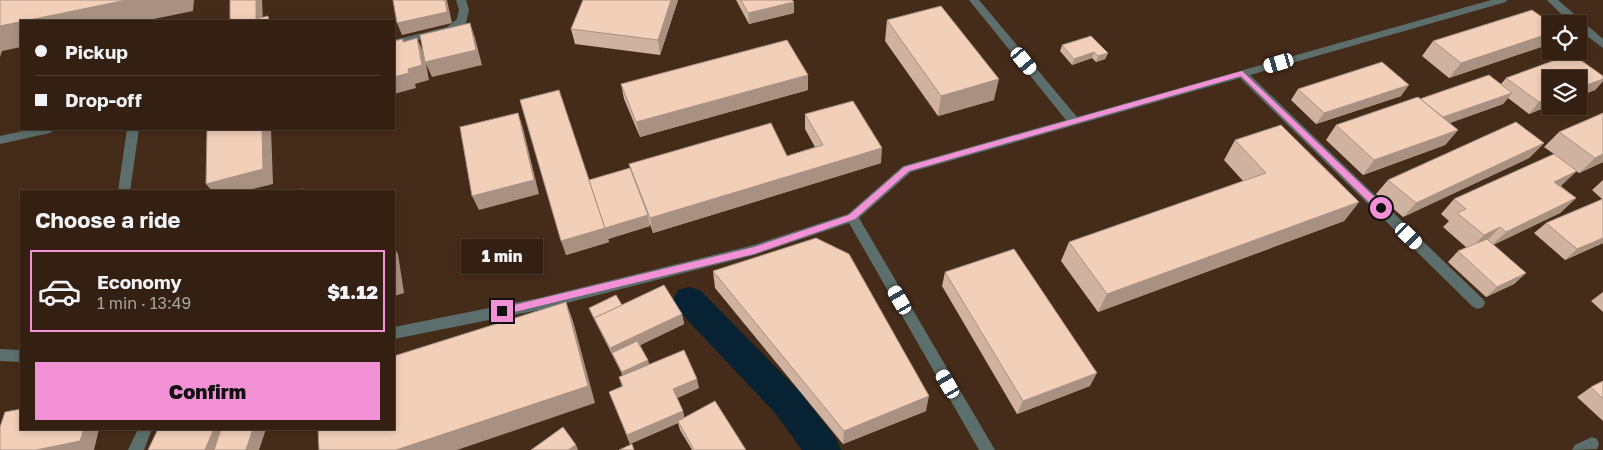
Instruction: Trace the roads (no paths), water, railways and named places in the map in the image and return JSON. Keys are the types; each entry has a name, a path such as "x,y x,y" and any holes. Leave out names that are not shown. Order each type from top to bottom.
{"street":[{"path":"395,43 450,29 462,21 464,10 462,0"},
{"path":"974,0 1074,121"},
{"path":"395,333 538,304 726,257 852,217 907,169 1502,0"},
{"path":"1552,0 1568,15"},
{"path":"1587,32 1603,45"},
{"path":"1242,74 1478,303"},
{"path":"0,140 45,130"},
{"path":"124,190 133,130"},
{"path":"852,217 987,450"},
{"path":"0,355 20,356"},
{"path":"136,450 145,430"}],"waterway":[{"path":"689,300 788,403 823,450"}]}
